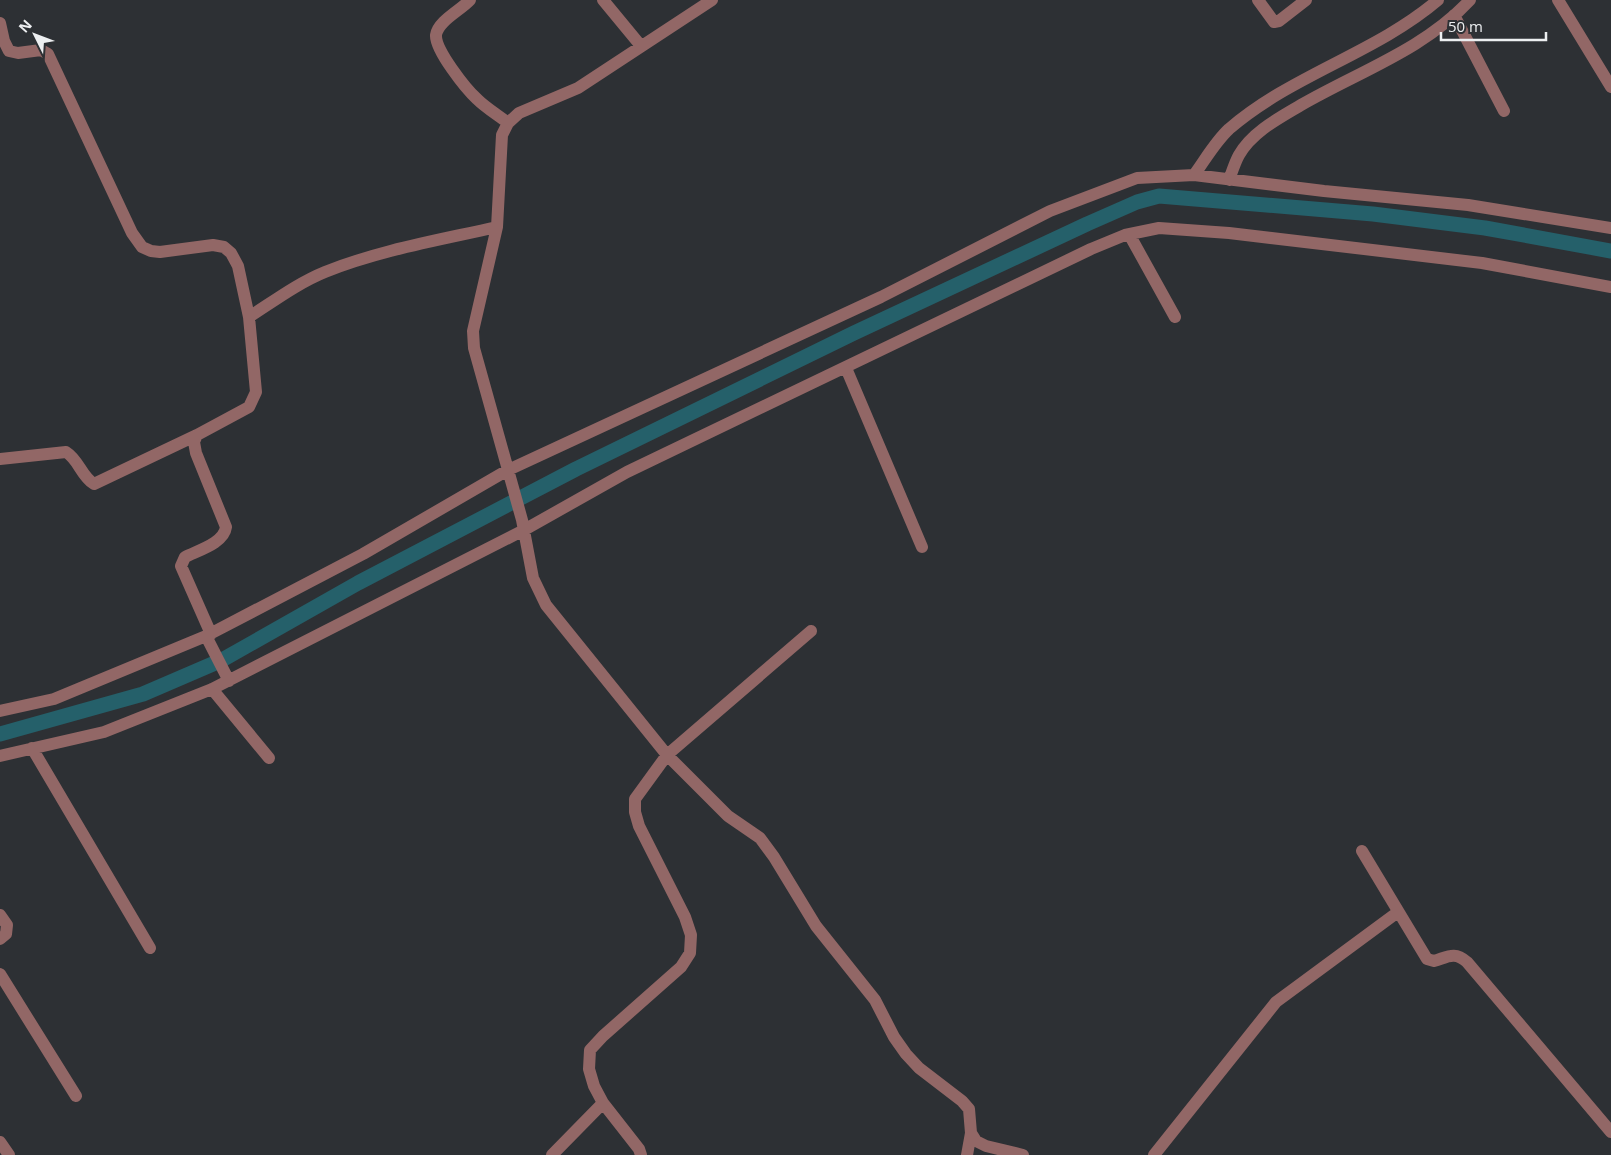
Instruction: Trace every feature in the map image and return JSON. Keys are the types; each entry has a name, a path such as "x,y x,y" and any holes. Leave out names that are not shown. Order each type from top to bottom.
{"street":[{"path":"470,0 441,26 436,34 438,44 453,70 477,99 508,123"},
{"path":"603,0 641,46"},
{"path":"712,0 578,88 519,113 508,123 502,136 497,227 473,331 477,363 523,525 533,578 546,605 667,756 728,816 760,838 774,857 816,926 875,1000 894,1037 906,1054 918,1068 962,1101 969,1109 971,1132 967,1155"},
{"path":"1258,0 1272,21 1277,22 1306,0"},
{"path":"1194,175 1226,133 1264,102 1370,44 1438,0"},
{"path":"1229,180 1239,155 1246,145 1281,116 1422,40 1470,0"},
{"path":"1558,0 1611,87"},
{"path":"1454,15 1504,111"},
{"path":"0,23 4,41 9,51 18,53 41,50 48,54 132,233 142,247 160,252 212,245 224,247 231,254 238,266 249,317 256,392 249,407 197,435 94,484 84,475 73,457 66,452 0,460"},
{"path":"0,712 54,699 210,639 363,554 510,476 881,297 1050,211 1138,178 1194,175 1468,205 1611,228"},
{"path":"1596,225 1611,218"},
{"path":"249,317 310,279 326,272 420,244 497,227"},
{"path":"0,756 104,732 212,689 227,677 627,472 1091,249 1129,234 1159,228 1229,233 1482,263 1611,287"},
{"path":"1129,234 1175,317"},
{"path":"846,368 922,547"},
{"path":"197,435 194,442 196,453 226,527 225,533 220,539 185,557 182,566 227,677"},
{"path":"641,1155 628,1133 603,1103 594,1086 589,1069 590,1050 603,1036 681,967 690,953 691,935 685,918 639,826 635,812 635,799 667,756 811,630"},
{"path":"212,689 269,758"},
{"path":"32,748 150,948"},
{"path":"1362,851 1427,959 1434,961 1451,954 1459,955 1611,1132"},
{"path":"1154,1155 1276,1002 1398,912"},
{"path":"0,915 7,925 6,934 0,939"},
{"path":"0,974 76,1096"},
{"path":"552,1155 603,1103"},
{"path":"971,1132 976,1141 986,1146 1023,1155"},
{"path":"0,1142 9,1155"}],"waterway":[{"path":"0,734 143,694 222,660 358,583 576,469 854,333 1137,202 1159,196 1373,214 1485,228 1611,251"}]}
